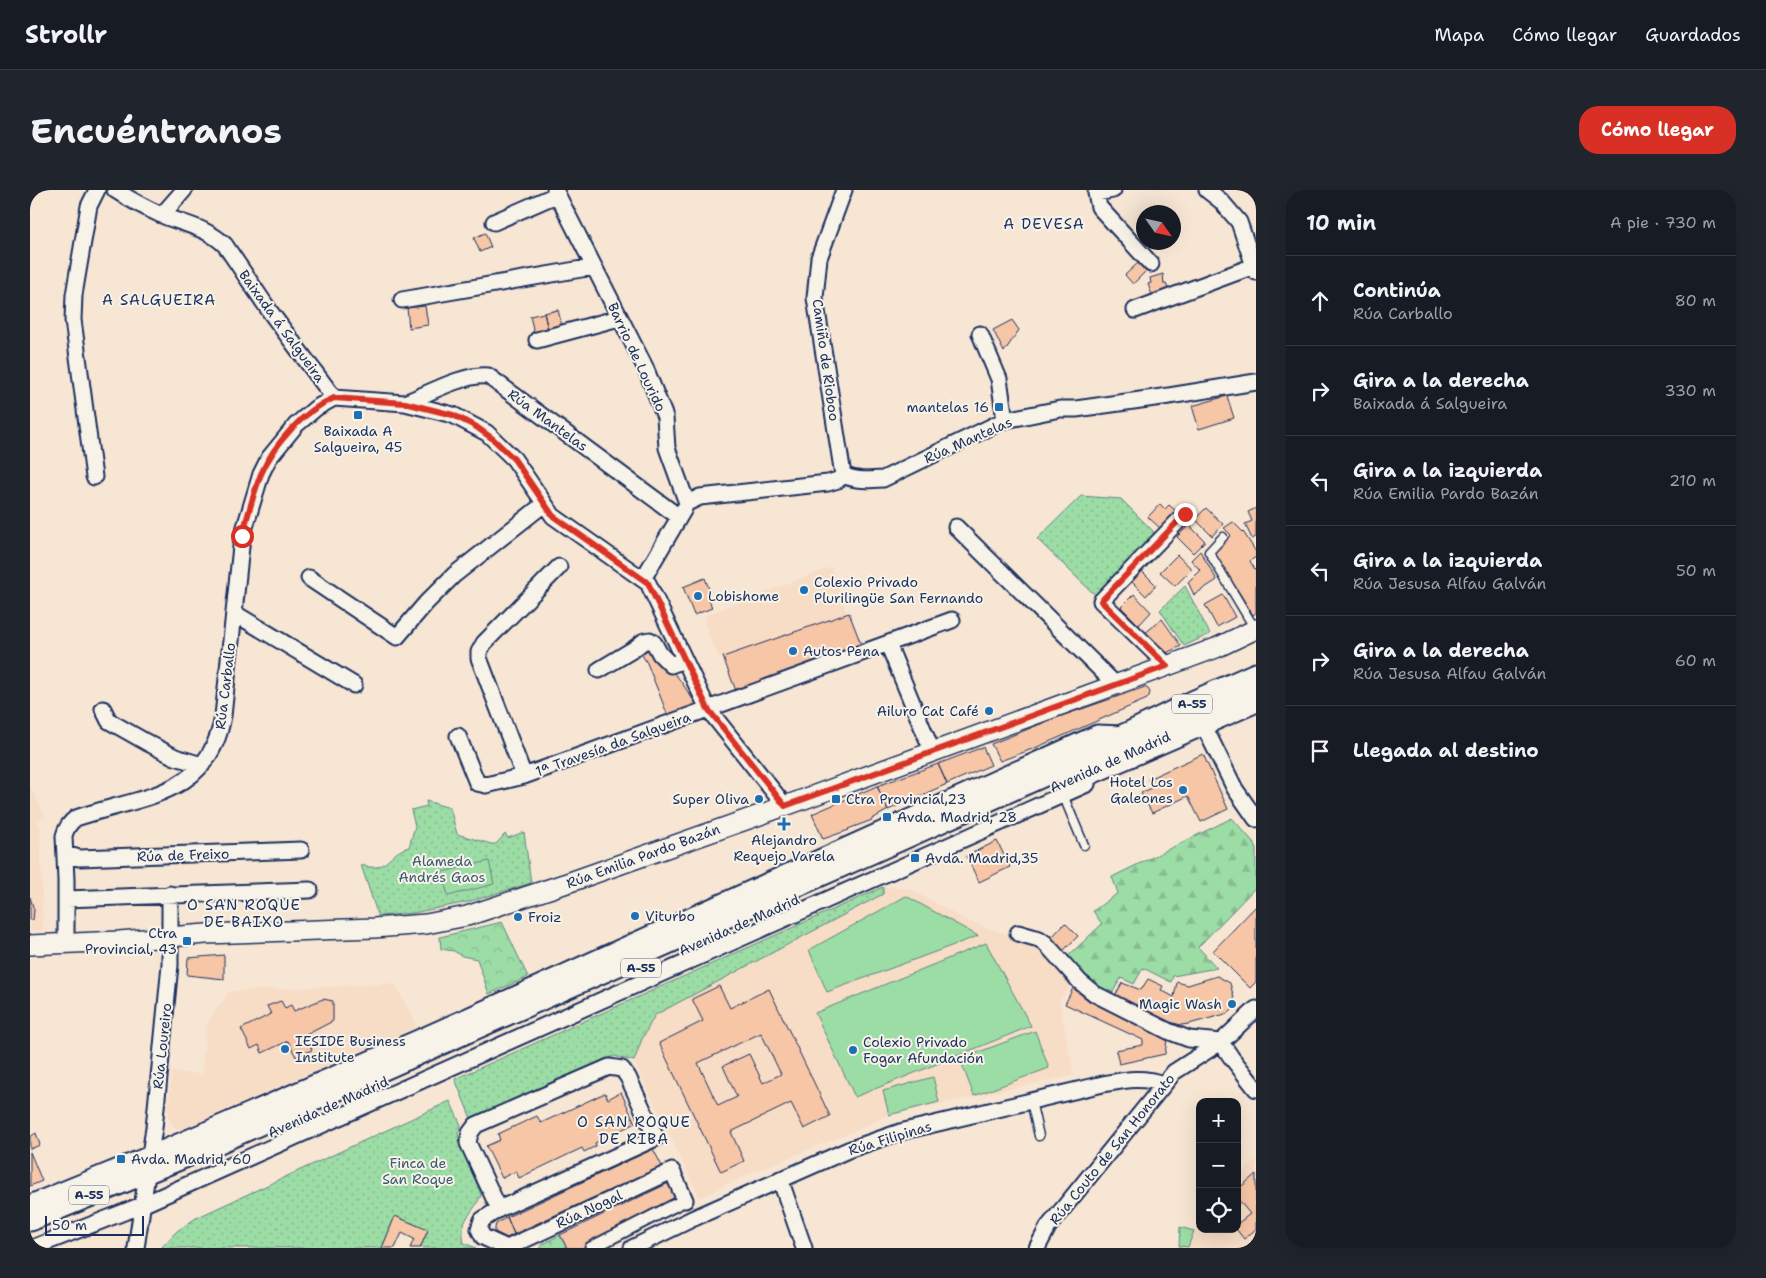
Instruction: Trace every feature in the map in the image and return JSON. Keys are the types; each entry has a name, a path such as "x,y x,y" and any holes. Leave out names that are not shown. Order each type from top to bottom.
{"highway":[{"name":"Avenida de Madrid","path":"1134,743 1193,704 1256,676"},
{"name":"Avenida de Madrid","path":"30,1233 146,1179 1134,743 1202,722 1256,699"},
{"name":"Avenida de Madrid","path":"30,1218 146,1179"}],"street":[{"path":"94,477 73,320 74,295 89,206 97,190"},
{"name":"Baixada á Salgueira","path":"115,190 162,215 204,230 225,245 271,313 334,398"},
{"path":"162,215 184,190"},
{"name":"Camiño de Rioboo","path":"843,475 815,298 819,258 844,190"},
{"path":"1112,190 1096,193 1098,206 1151,264"},
{"path":"1136,310 1255,269 1239,222 1221,201 1207,190"},
{"path":"494,222 556,192"},
{"name":"Barrio de Lourido","path":"556,192 645,367 664,417 667,448 687,504"},
{"path":"402,300 593,267"},
{"path":"536,340 620,318"},
{"path":"980,334 999,379 1005,420"},
{"name":"Rúa Mantelas","path":"405,403 462,379 479,375 488,376 679,517"},
{"name":"Rúa Mantelas","path":"843,475 861,480 883,479 1005,420 1060,410 1132,402 1256,382"},
{"path":"334,398 405,403 453,415 487,433 514,459 553,516 648,583 708,709 785,806"},
{"name":"Rúa Carballo","path":"66,943 65,830 76,818 156,795 184,780 202,765 213,750 220,731 242,536 261,474 280,442 296,425 316,408 334,398"},
{"path":"643,579 687,504 700,497 828,483 838,480 843,475"},
{"path":"309,578 397,637 426,603 454,575 544,504"},
{"path":"1167,666 1101,601 1185,514"},
{"path":"956,527 1115,684"},
{"path":"525,776 478,658 484,643 559,567"},
{"path":"234,613 354,684"},
{"name":"1ª Travesía da Salgueira","path":"458,736 477,784 486,785 525,776 952,620"},
{"name":"Rúa Emilia Pardo Bazán","path":"30,945 206,934 374,928 426,924 467,916 570,882 785,806 1216,648 1256,629"},
{"path":"599,670 644,641 650,640 671,665 684,660"},
{"path":"888,644 932,751"},
{"path":"103,709 109,721 146,742 175,757 202,765"},
{"path":"1202,722 1235,789 1256,819"},
{"name":"Avenida de Madrid","path":"146,1179 211,1174 1115,771 1134,743"},
{"name":"Rúa de Freixo","path":"65,854 79,858 301,850"},
{"path":"66,899 310,890"},
{"name":"Rúa Loureiro","path":"136,1248 146,1179 170,965 170,894"},
{"path":"1018,933 1039,939 1045,943 1080,982 1095,994 1168,1031 1189,1039 1221,1042 1256,1089"},
{"name":"Rúa Couto de San Honorato","path":"1036,1248 1048,1227 1174,1072 1221,1042 1256,1009"},
{"path":"499,1209 468,1143 470,1133 476,1125 610,1067 622,1069 628,1077 656,1138 499,1209 482,1220 479,1229 483,1237 507,1248"},
{"name":"Rúa Filipinas","path":"632,1248 780,1179 848,1150 900,1132 1134,1078 1163,1084"},
{"name":"Rúa Nogal","path":"507,1248 672,1171 685,1200"},
{"path":"30,1203 146,1179"},
{"path":"32,1248 146,1179"},
{"path":"780,1179 804,1248"},
{"path":"591,1248 685,1200"}],"lane":[{"path":"1223,537 1209,552 1256,629"},
{"path":"1063,795 1084,844"},
{"path":"1031,1101 1039,1136"}],"shaded area":[{"name":"Colexio Privado Plurilingüe San Fernando","path":"831,567 847,614 719,658 705,625 706,615"},
{"path":"30,786 45,816 37,822 40,826 43,930 30,931"},
{"name":"Colexio Privado Fogar Afundación","path":"883,887 912,890 969,922 1038,944 1073,982 1059,1001 1074,1075 885,1116 861,1128 744,1176 700,1198 634,1061 642,1039 655,1015 883,895"},
{"name":"IESIDE Business Institute","path":"395,984 417,1027 181,1129 176,1128 171,1123 168,1114 171,1072 202,1074 206,1025 230,991"},
{"path":"1256,1159 1256,1248 1179,1248 1180,1227 1194,1230 1196,1228 1196,1233 1241,1233 1241,1175"}],"green space":[{"path":"1081,496 1121,499 1157,535 1097,597 1037,539"},
{"path":"1185,586 1210,634 1184,646 1160,610"},
{"name":"Alameda Andrés Gaos","path":"426,801 450,808 457,834 496,844 505,834 508,838 524,832 531,883 468,902 413,913 378,916 361,865 377,867 387,862 401,850 409,847 415,826 411,810 427,806"},
{"path":"1232,818 1256,845 1256,887 1198,947 1217,968 1173,976 1171,982 1143,968 1134,984 1121,978 1111,995 1097,989 1066,958 1102,924 1093,911 1118,893 1112,877"},
{"path":"489,861 494,884 448,896 442,872"},
{"path":"883,887 883,894 655,1015 642,1039 634,1061 614,1056 472,1121 455,1079"},
{"path":"906,896 978,936 827,992 809,950"},
{"path":"502,922 528,977 489,994 477,959 462,956 454,951 441,949 440,937"},
{"path":"986,943 1031,1026 855,1097 815,1013"},
{"path":"1035,1031 1049,1068 974,1096 960,1059"},
{"path":"933,1077 939,1102 889,1115 883,1091"},
{"name":"Finca de San Roque","path":"450,1101 461,1125 458,1134 481,1195 463,1228 464,1243 476,1248 420,1248 428,1230 395,1217 382,1248 161,1248 177,1231 196,1218"},
{"path":"1180,1227 1194,1231 1188,1247 1179,1246"},
{"path":"560,1235 567,1248 540,1248 541,1245"}],"building":[{"path":"485,233 491,247 480,252 474,238"},
{"path":"1138,263 1146,271 1133,284 1125,275"},
{"path":"1163,274 1164,284 1166,283 1169,293 1153,298 1148,284 1151,283 1150,278"},
{"path":"425,306 428,325 409,328 407,308"},
{"path":"558,310 563,330 549,334 544,313"},
{"path":"544,313 549,334 535,337 530,316"},
{"path":"1012,320 1019,330 1004,352 993,330"},
{"path":"1227,396 1234,418 1199,429 1192,406"},
{"path":"1160,504 1165,509 1169,505 1178,513 1162,530 1148,517"},
{"path":"1206,508 1223,524 1212,536 1195,519"},
{"path":"1256,508 1256,537 1252,539 1245,524 1252,521 1248,512"},
{"path":"1233,522 1244,533 1256,552 1256,557 1250,561 1256,571 1256,613 1253,615 1214,552 1231,535 1224,528"},
{"path":"1189,525 1205,541 1193,553 1177,537"},
{"path":"1200,551 1217,580 1194,595 1188,582 1200,570 1191,560"},
{"path":"1177,555 1192,569 1175,586 1160,572"},
{"path":"1141,570 1156,585 1146,596 1131,581"},
{"path":"705,578 710,592 707,593 712,608 694,615 683,587"},
{"path":"1134,594 1151,612 1139,625 1121,607"},
{"path":"1223,595 1235,617 1217,627 1205,605"},
{"name":"Autos Pena","path":"849,613 861,644 736,691 723,657"},
{"path":"1162,619 1181,646 1162,655 1144,634"},
{"path":"650,643 658,656 680,680 696,704 695,711 670,721 647,663 639,650"},
{"path":"1145,687 1150,692 1147,699 1035,748 1000,761 991,744 1053,719"},
{"path":"983,747 991,765 947,784 938,764"},
{"name":"Hotel Los Galeones","path":"1203,754 1228,809 1201,822 1188,796 1152,813 1141,793 1152,788 1148,779"},
{"path":"938,764 947,784 888,810 877,786"},
{"path":"877,786 888,810 872,820 823,839 812,814"},
{"path":"997,841 1010,867 979,882 966,856"},
{"path":"30,897 34,910 33,920 30,920"},
{"path":"1256,906 1256,982 1250,988 1213,951"},
{"path":"1065,923 1078,936 1063,951 1051,938"},
{"path":"224,955 224,979 187,975 188,958"},
{"path":"1217,976 1230,983 1236,1006 1229,1013 1189,1024 1181,1025 1170,1022 1115,996 1122,983 1141,990 1148,979 1163,986 1161,990 1174,997 1177,982 1188,985"},
{"path":"719,986 730,1008 769,989 830,1116 804,1129 791,1103 731,1132 744,1161 721,1172 659,1043 703,1021 692,999","holes":["761,1033 781,1074 763,1083 749,1054 723,1066 737,1097 718,1106 698,1063"]},
{"path":"1073,988 1161,1032 1167,1039 1165,1054 1119,1064 1116,1050 1143,1045 1143,1040 1065,1004"},
{"path":"323,999 333,1001 333,1021 306,1035 312,1050 296,1057 288,1041 262,1053 259,1045 251,1049 241,1029 271,1014 267,1006 281,1001 285,1008 291,1005 294,1011"},
{"path":"621,1092 635,1123 595,1143 596,1146 584,1152 582,1148 519,1178 516,1171 502,1178 486,1146 500,1140 498,1134 537,1116 541,1123 605,1093 608,1099"},
{"path":"36,1133 40,1145 30,1149 30,1137"},
{"path":"653,1149 662,1166 514,1234 507,1217"},
{"path":"30,1152 42,1181 30,1186"},
{"path":"1256,1174 1256,1229 1244,1239 1239,1233 1241,1233 1241,1221 1250,1214 1241,1203 1241,1187"},
{"path":"671,1182 680,1199 583,1248 567,1248 560,1235"},
{"path":"395,1216 428,1230 420,1248 410,1248 414,1239 402,1233 395,1248 382,1248"},
{"path":"507,1217 514,1234 507,1238 495,1232 495,1228 496,1224"}],"place":[{"name":"mantelas 16","path":"999,407"},
{"name":"Baixada A Salgueira, 45","path":"358,415"},
{"name":"Colexio Privado Plurilingüe San Fernando","path":"804,590"},
{"name":"Lobishome","path":"698,596"},
{"name":"Autos Pena","path":"793,651"},
{"name":"Ailuro Cat Café","path":"989,711"},
{"name":"Hotel Los Galeones","path":"1183,790"},
{"name":"Super Oliva","path":"759,799"},
{"name":"Ctra Provincial,23","path":"836,799"},
{"name":"Avda. Madrid, 28","path":"887,817"},
{"name":"Alejandro Requejo Varela","path":"784,824"},
{"name":"Avda. Madrid,35","path":"915,858"},
{"name":"Viturbo","path":"635,916"},
{"name":"Froiz","path":"518,917"},
{"name":"Ctra Provincial, 43","path":"187,941"},
{"name":"Magic Wash","path":"1232,1004"},
{"name":"IESIDE Business Institute","path":"285,1049"},
{"name":"Colexio Privado Fogar Afundación","path":"853,1050"},
{"name":"Avda. Madrid, 60","path":"121,1159"}],"district":[{"name":"A DEVESA","path":"1044,224"},
{"name":"A SALGUEIRA","path":"159,300"},
{"name":"O SAN ROQUE DE BAIXO","path":"244,914"},
{"name":"O SAN ROQUE DE RIBA","path":"634,1130"}],"route":[{"path":"242,536 261,474 269,458 280,442 296,425 329,400 334,398 405,403 453,415 487,433 504,448 514,459 553,516 648,583 708,709 785,806 1167,666 1101,601 1185,514"}]}
